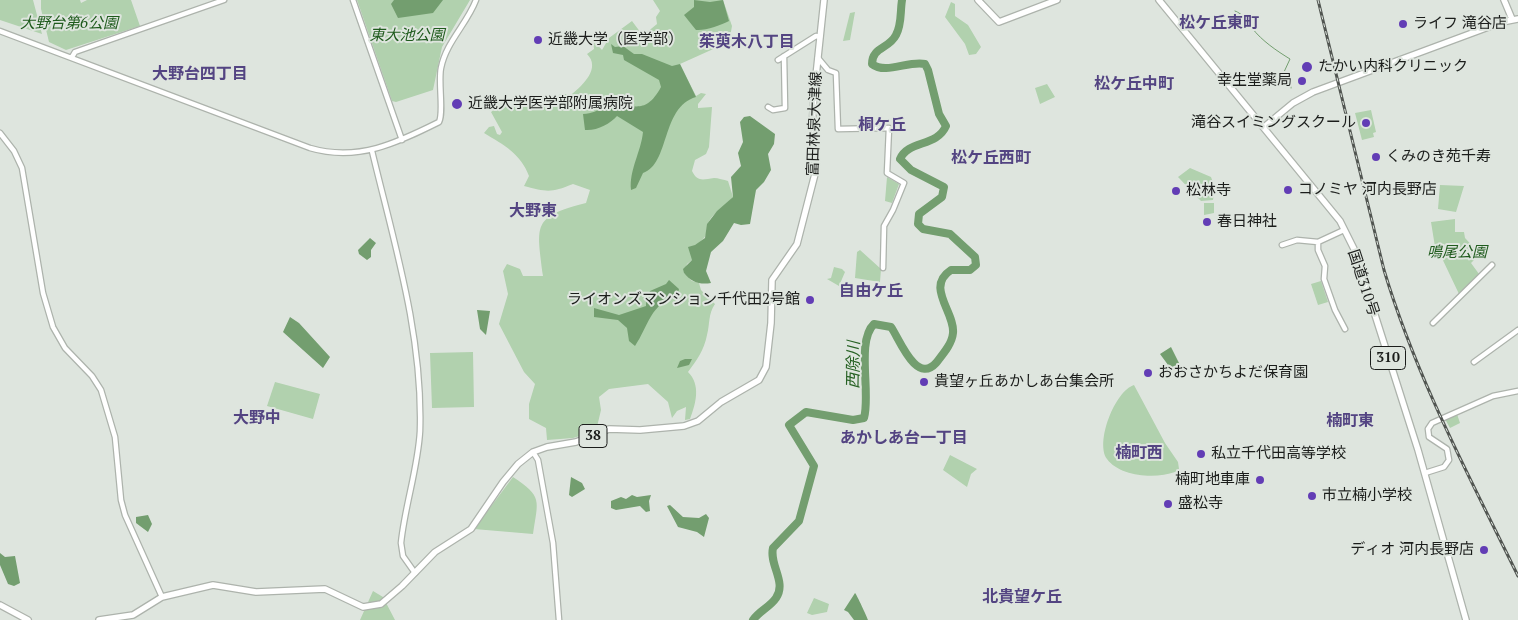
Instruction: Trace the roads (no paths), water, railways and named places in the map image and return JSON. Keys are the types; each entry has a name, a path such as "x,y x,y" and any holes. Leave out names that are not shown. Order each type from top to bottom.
{"main road":[{"name":"富田林泉大津線","path":"99,620 133,615 162,597 213,586 256,592 325,589 367,608 381,604 435,552 471,529 503,482 518,464 533,452 547,447 576,442 609,428 640,430 684,426 698,421 721,402 759,380 766,367 771,323 772,280 797,244 816,170 812,128 824,0"},
{"path":"978,0 999,22 1057,0"},
{"name":"国道310号","path":"1159,0 1320,194 1354,249 1425,473 1466,620"},
{"path":"1504,0 1515,19"},
{"path":"1264,127 1293,103 1313,92 1515,19 1518,12"},
{"path":"0,605 28,620"}],"street":[{"path":"72,57 75,52 224,0"},
{"path":"353,0 402,140"},
{"path":"0,30 310,148 336,154 372,151 402,140 439,122 441,118 439,92 445,52 476,0"},
{"path":"778,60 816,36 820,36"},
{"path":"768,107 773,110 785,108 784,56"},
{"path":"818,58 828,70 836,73 838,129 889,128 887,173 904,183 884,226 883,268"},
{"path":"0,133 14,151 22,168 43,293 53,327 65,348 92,376 101,390 115,437 121,500 125,515 162,597"},
{"path":"372,151 410,307 417,356 419,444 401,543 404,556 415,573"},
{"path":"1282,245 1297,240 1318,242 1344,230"},
{"path":"1318,242 1318,250 1324,266 1324,279 1335,310 1345,329"},
{"path":"1433,323 1492,264"},
{"path":"1474,362 1518,330"},
{"path":"1425,473 1444,467 1449,460 1446,450 1429,437 1428,429 1432,423 1493,396 1518,391"},
{"path":"533,452 538,460 553,543 559,620"}],"waterway":[{"name":"西除川","path":"753,620 774,601 779,592 780,586 773,561 773,548 799,521 814,466 789,425 806,412 853,420 864,418 866,408 866,342 874,324 891,327 903,349 915,364 922,368 929,368 936,363 949,345 953,333 950,317 941,292 941,284 944,277 951,270 970,270 976,265 975,257 950,234 923,229 918,224 919,214 942,197 944,187 911,170 900,159 909,149 930,141 942,133 946,126 939,114 925,64 919,63 891,68 878,67 872,64 875,54 893,40 898,31 902,0"},
{"path":"1235,11 1243,16 1265,41 1290,59 1284,72 1290,80 1291,88"}],"railway":[{"path":"1318,0 1384,270 1397,310 1445,426 1518,576"}],"place":[{"name":"ライフ 滝谷店","path":"1403,24"},
{"name":"近畿大学（医学部）","path":"538,40"},
{"name":"たかい内科クリニック","path":"1307,67"},
{"name":"幸生堂薬局","path":"1302,81"},
{"name":"近畿大学医学部附属病院","path":"457,104"},
{"name":"滝谷スイミングスクール","path":"1366,123"},
{"name":"くみのき苑千寿","path":"1376,157"},
{"name":"コノミヤ 河内長野店","path":"1288,190"},
{"name":"松林寺","path":"1176,191"},
{"name":"春日神社","path":"1207,222"},
{"name":"ライオンズマンション千代田2号館","path":"810,300"},
{"name":"おおさかちよだ保育園","path":"1148,373"},
{"name":"貴望ヶ丘あかしあ台集会所","path":"924,382"},
{"name":"私立千代田高等学校","path":"1201,454"},
{"name":"楠町地車庫","path":"1260,480"},
{"name":"市立楠小学校","path":"1312,496"},
{"name":"盛松寺","path":"1168,504"},
{"name":"ディオ 河内長野店","path":"1484,550"}],"district":[{"name":"松ケ丘東町","path":"1219,23"},
{"name":"茱萸木八丁目","path":"747,42"},
{"name":"大野台四丁目","path":"200,74"},
{"name":"松ケ丘中町","path":"1134,84"},
{"name":"桐ケ丘","path":"882,125"},
{"name":"松ケ丘西町","path":"991,158"},
{"name":"大野東","path":"533,211"},
{"name":"自由ケ丘","path":"871,291"},
{"name":"大野中","path":"257,418"},
{"name":"楠町東","path":"1350,421"},
{"name":"あかしあ台一丁目","path":"904,438"},
{"name":"楠町西","path":"1139,453"},
{"name":"北貴望ケ丘","path":"1022,597"}],"park label":[{"name":"大野台第6公園","path":"69,24"},
{"name":"東大池公園","path":"407,36"},
{"name":"鳴尾公園","path":"1457,253"}]}
